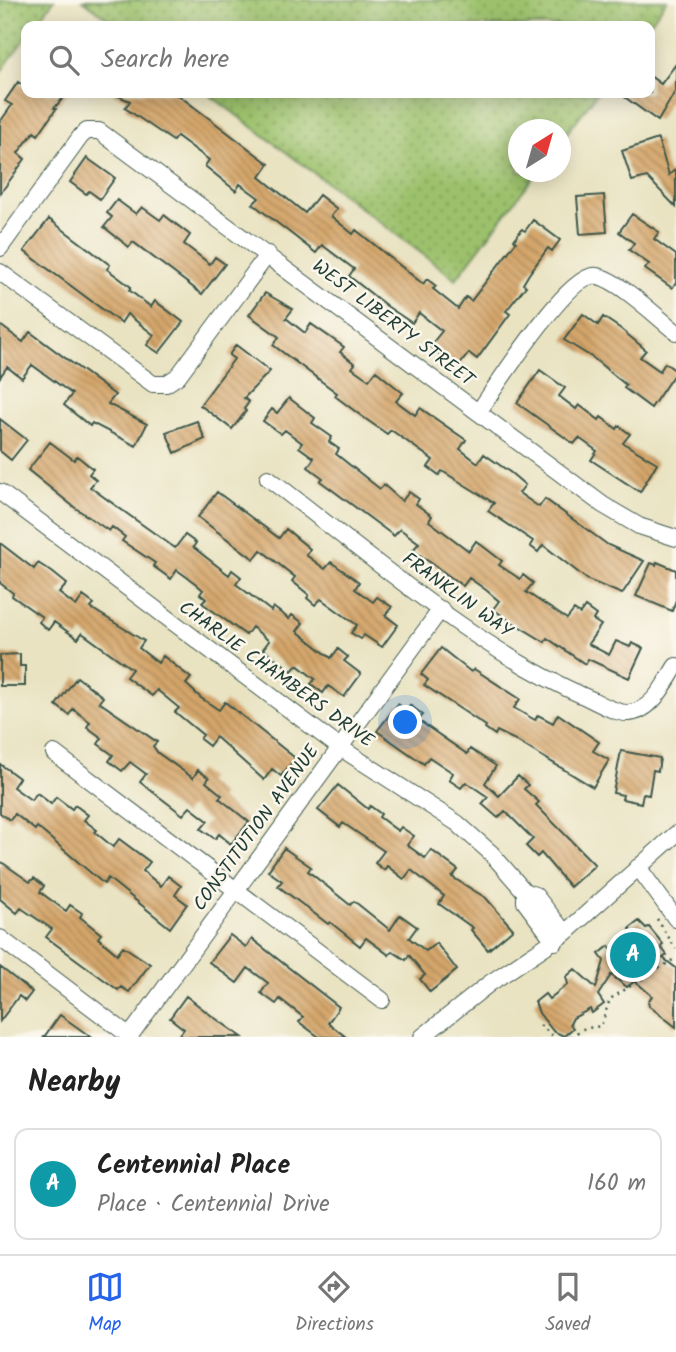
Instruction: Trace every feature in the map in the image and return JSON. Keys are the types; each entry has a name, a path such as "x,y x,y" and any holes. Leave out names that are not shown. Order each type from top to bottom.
{"street":[{"name":"WEST LIBERTY STREET","path":"0,248 81,136 93,130 105,133 603,505 639,526 676,538"},
{"path":"0,272 153,384 166,384 178,376 268,254"},
{"path":"479,411 565,293 588,276 598,275 614,284 676,332"},
{"name":"FRANKLIN WAY","path":"268,478 441,609 535,673 617,711 639,711 658,695 676,666"},
{"name":"CHARLIE CHAMBERS DRIVE","path":"0,492 339,747 457,823 491,853 525,892 535,895 560,938"},
{"name":"CONSTITUTION AVENUE","path":"130,1037 441,609"},
{"path":"54,753 382,1000"},
{"path":"422,1037 490,983 560,938 676,834"},
{"path":"638,867 676,919"},
{"path":"0,938 130,1037"}],"path":[{"path":"654,916 676,949"},
{"path":"571,1037 582,1029 601,1026 610,999 676,958"},
{"path":"540,1025 554,1037"}],"green space":[{"path":"0,0 54,0 39,21 21,21 21,44 0,73"},
{"path":"83,0 667,0 652,21 111,21"},
{"path":"214,98 593,98 571,128 571,119 508,119 508,182 529,182 456,279"}],"building":[{"path":"676,64 676,90 658,121 626,98 655,98 655,80 661,84"},
{"path":"18,82 21,84 21,98 63,98 38,135 34,132 18,153 25,159 0,194 0,122 12,105 5,101"},
{"path":"123,98 182,98 269,164 260,177 305,213 319,195 337,209 331,216 353,234 356,230 423,284 427,279 436,286 433,289 458,309 466,297 471,301 516,242 514,240 522,229 525,231 533,220 560,240 552,251 548,248 529,274 523,284 526,286 506,311 510,314 477,359 469,353 457,368 430,346 442,331 419,313 412,323 388,307 349,276 354,269 322,245 316,253 253,204 259,198 240,184 236,191 205,166 209,160 177,136 173,141 125,108 130,101"},
{"path":"658,139 669,175 676,169 676,207 647,177 632,181 622,151"},
{"path":"87,158 115,178 100,199 89,191 86,194 70,182"},
{"path":"604,195 607,232 580,234 577,197"},
{"path":"117,200 136,214 142,207 160,220 164,215 190,235 184,244 210,264 215,257 225,264 202,294 133,242 129,247 104,227 112,217 107,213"},
{"path":"632,214 659,232 654,239 676,255 676,283 672,288 645,269 649,264 629,250 634,243 619,232"},
{"path":"49,219 110,265 107,269 151,307 155,301 183,322 159,353 147,345 154,335 127,314 121,323 24,251"},
{"path":"265,293 293,309 286,318 305,333 311,324 344,347 340,352 355,364 352,368 369,380 376,371 403,393 396,401 415,415 420,408 466,440 460,449 478,463 484,454 511,473 525,485 519,493 539,507 545,499 608,545 644,561 622,594 588,580 543,545 538,552 530,546 533,541 488,511 494,503 442,471 439,475 428,467 433,460 391,430 387,434 360,415 335,396 337,393 273,345 279,337 249,315"},
{"path":"583,314 598,325 603,317 621,329 646,350 640,357 660,371 665,363 676,371 651,408 624,388 626,385 593,358 564,340"},
{"path":"0,325 23,342 30,332 115,395 108,404 147,424 136,446 92,423 90,426 64,405 72,394 32,365 22,378 7,367 0,377"},
{"path":"236,345 270,371 244,398 249,402 244,409 246,411 232,429 200,405 234,359 229,355"},
{"path":"540,370 565,388 559,396 576,409 579,405 599,420 601,417 617,429 619,426 630,434 623,443 657,463 640,492 591,460 597,451 579,438 574,444 517,403"},
{"path":"289,398 315,418 312,423 332,437 329,442 339,449 336,454 380,489 384,485 402,501 409,492 419,499 416,504 432,516 429,521 469,551 476,541 502,561 499,565 520,579 523,575 533,583 526,592 567,619 574,610 580,614 585,607 596,615 593,620 601,625 588,644 609,655 616,641 630,647 632,643 643,648 629,678 588,659 585,664 547,638 545,642 507,619 493,609 499,601 486,590 469,578 463,586 413,550 419,543 400,529 394,536 320,481 323,478 308,467 314,458 299,447 302,443 285,430 281,434 263,421 272,409 277,413"},
{"path":"0,419 27,440 11,460 0,451"},
{"path":"197,421 205,439 175,453 166,432"},
{"path":"50,442 74,460 77,456 93,469 89,474 96,480 90,487 175,548 185,535 196,543 193,547 229,575 232,570 241,577 236,584 271,611 273,607 289,619 292,615 303,623 297,631 331,658 338,649 348,657 344,661 361,674 344,697 328,686 323,693 311,684 315,679 297,665 292,671 263,649 269,641 252,627 246,635 202,603 206,599 200,594 203,590 195,583 177,570 171,579 153,566 155,563 122,541 125,537 112,527 109,531 28,470"},
{"path":"217,492 279,538 286,529 310,549 306,555 325,569 331,562 359,582 355,589 373,602 377,597 392,607 385,615 398,625 382,647 364,635 361,639 351,633 357,625 321,599 315,605 307,598 309,595 292,581 295,577 261,550 254,559 198,517"},
{"path":"0,543 34,569 38,563 52,572 67,584 59,593 76,606 83,596 94,604 91,608 144,641 139,648 158,663 163,656 191,678 186,684 201,698 219,710 225,702 295,758 281,776 272,769 264,780 216,737 209,746 200,739 203,735 175,712 179,708 157,690 152,696 126,677 132,669 82,633 78,639 54,622 48,630 39,622 42,617 12,596 13,593 0,583"},
{"path":"657,562 676,570 676,600 672,611 636,596 651,563 656,565"},
{"path":"441,648 471,672 474,669 520,699 514,708 535,720 538,715 553,723 558,714 599,742 593,751 609,760 593,787 515,740 497,731 495,735 485,728 486,726 424,685 428,680 421,674"},
{"path":"20,654 20,666 25,666 25,686 0,686 0,655"},
{"path":"77,677 103,697 99,702 157,742 153,746 158,753 193,778 198,770 209,778 206,782 222,795 219,798 249,822 231,844 219,834 215,839 201,829 208,821 190,807 183,815 140,782 146,774 130,762 122,771 109,761 113,755 98,744 102,738 87,727 90,722 73,709 69,715 56,705"},
{"path":"398,704 406,710 410,705 423,715 418,720 467,754 470,749 496,766 485,783 499,796 518,776 528,785 524,789 539,802 536,805 595,865 570,887 541,853 537,857 526,846 533,839 505,811 498,818 482,804 488,797 466,782 461,788 449,780 453,773 429,757 424,764 377,731"},
{"path":"621,751 660,758 658,771 653,770 649,795 643,794 641,803 622,799 623,795 613,793"},
{"path":"0,764 19,778 13,787 31,800 37,793 51,804 56,797 72,809 75,805 88,815 84,820 113,847 119,839 150,862 143,871 161,886 168,876 181,886 175,895 187,904 170,928 108,878 104,884 37,827 35,830 15,814 10,820 0,813"},
{"path":"338,785 368,809 370,806 381,814 379,817 398,831 401,827 414,836 407,845 425,858 431,850 458,870 452,877 486,898 513,929 488,950 471,930 473,928 439,904 444,896 411,870 404,879 387,866 384,870 375,863 384,851 343,823 340,827 318,810"},
{"path":"284,848 311,867 308,871 350,905 354,901 390,930 400,915 417,927 409,938 426,951 436,943 457,970 430,992 420,979 425,975 409,955 406,960 392,951 389,955 366,938 360,946 330,922 328,924 278,886 282,881 268,871"},
{"path":"0,861 30,882 34,878 44,886 40,892 66,911 70,905 82,913 80,917 101,934 98,938 117,954 123,946 150,964 129,992 121,987 118,990 46,937 52,929 21,908 17,913 0,899"},
{"path":"639,921 646,928 649,927 663,944 661,947 667,955 663,958 676,968 676,1027 649,1006 648,1002 652,996 635,981 627,987 611,975 598,995 604,1004 592,1013 590,1009 573,1018 570,1024 573,1028 564,1036 553,1031 539,1013 535,1002 545,994 549,999 568,984 566,977 575,969 596,988 604,961 599,954 609,946 612,950 631,936 630,928"},
{"path":"230,935 246,947 252,939 339,1007 328,1023 346,1037 319,1037 299,1022 303,1017 280,999 276,1004 261,993 268,983 248,968 237,983 209,962"},
{"path":"0,967 32,992 25,1001 19,996 0,1021"},
{"path":"186,996 242,1037 178,1037 184,1029 170,1018"},
{"path":"60,1015 91,1037 44,1037"}],"place":[{"name":"Centennial Place","path":"633,955"}]}
